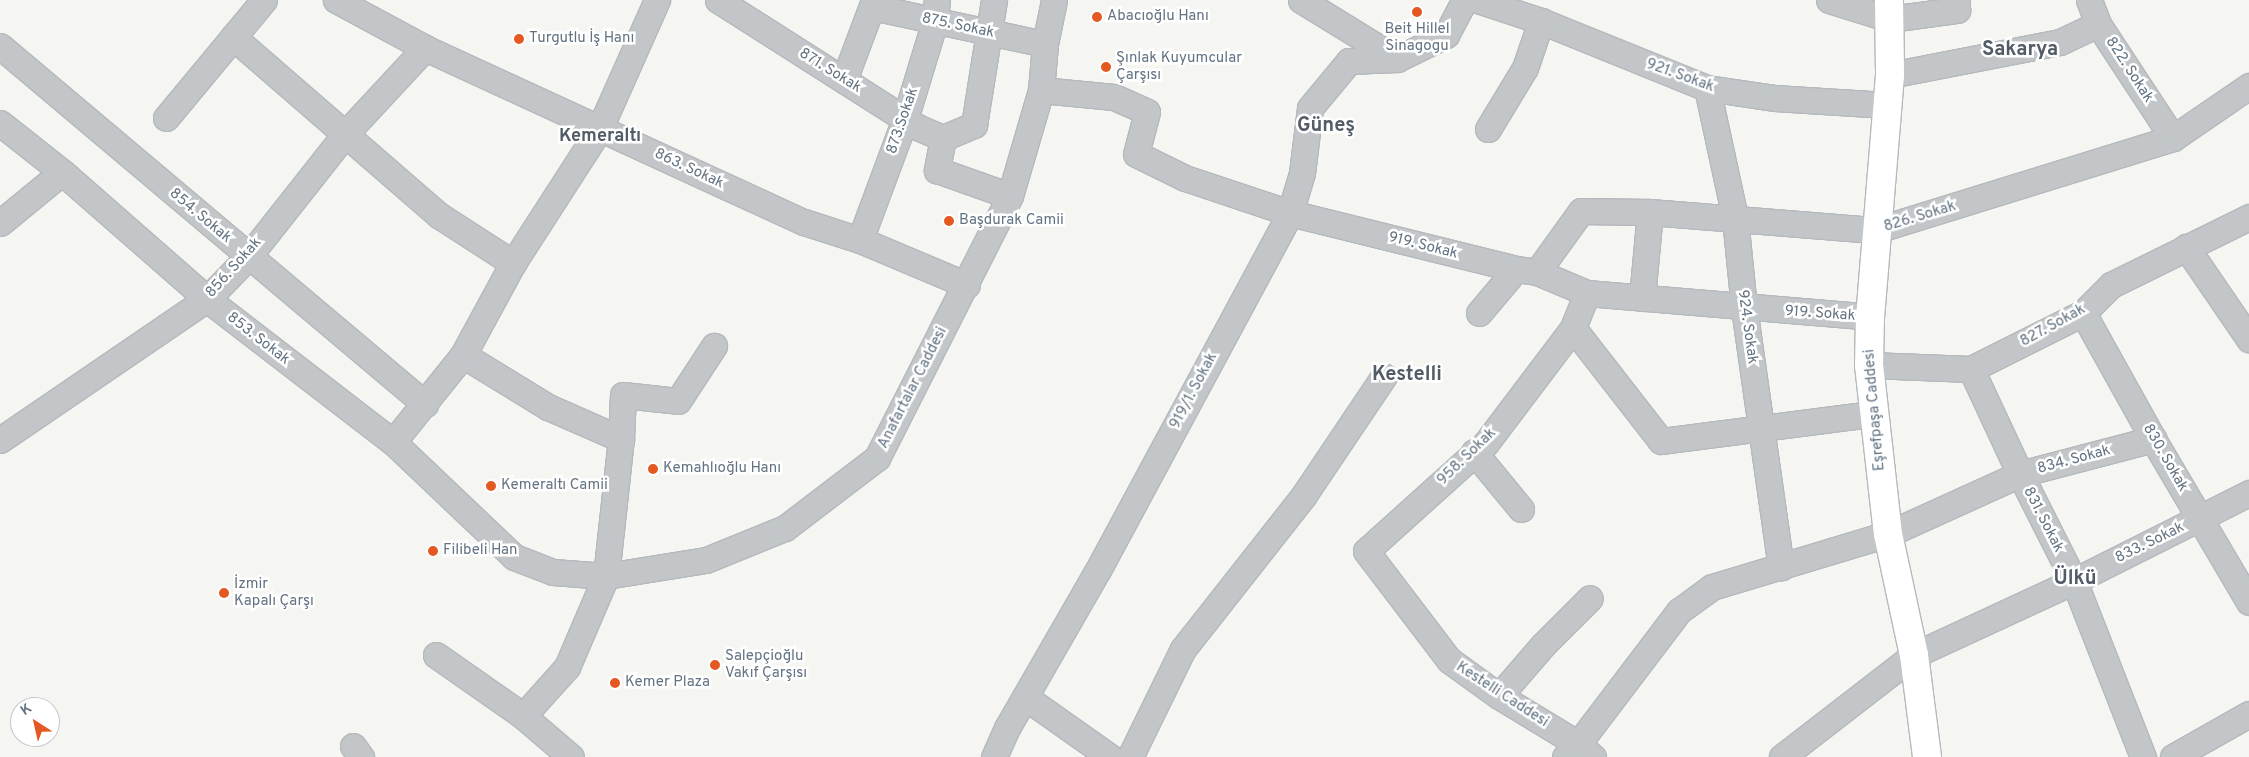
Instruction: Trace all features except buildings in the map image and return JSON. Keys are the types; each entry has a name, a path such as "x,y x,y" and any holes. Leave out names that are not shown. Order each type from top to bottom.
{"main road":[{"name":"Eşrefpaşa Caddesi","path":"1889,10 1890,75 1876,230 1869,365 1888,534 1914,655 1928,757"}],"street":[{"path":"166,118 264,0"},
{"name":"863. Sokak","path":"336,0 425,48 804,222 860,240 967,285"},
{"path":"393,442 463,355 513,263 600,128 657,0"},
{"name":"871. Sokak","path":"718,0 905,119 943,138"},
{"path":"994,0 974,125 943,138 937,170 1010,196"},
{"name":"Anafartalar Caddesi","path":"514,557 553,572 606,576 706,560 785,528 877,458 967,285 1010,196 1041,90 1045,44 1054,0"},
{"path":"1301,0 1397,59 1446,35 1465,0"},
{"name":"921. Sokak","path":"1477,0 1541,21 1706,88 1775,98 1886,105"},
{"path":"1829,0 1889,10 1958,10 1957,0"},
{"name":"822. Sokak","path":"2089,0 2098,24 2173,138"},
{"path":"844,80 873,4"},
{"name":"875. Sokak","path":"873,4 936,10 989,32 1045,44"},
{"name":"873.Sokak","path":"860,240 905,119 936,10"},
{"path":"1488,129 1526,68 1541,21"},
{"path":"1890,75 2060,42 2098,24"},
{"path":"233,37 440,216 513,263"},
{"name":"854. Sokak","path":"0,46 248,257 425,404"},
{"name":"856. Sokak","path":"0,440 207,299 248,257 346,133 425,48"},
{"name":"919/1. Sokak","path":"994,757 1007,728 1098,570 1290,214 1302,173 1310,108 1349,61 1397,59"},
{"name":"826. Sokak","path":"1526,270 1581,211 1650,212 1876,230 2173,138 2249,86"},
{"name":"924. Sokak","path":"1706,88 1735,218 1744,308 1781,567"},
{"name":"919. Sokak","path":"1041,90 1114,97 1147,112 1136,154 1185,178 1290,214 1526,270 1587,293 1870,318"},
{"name":"853. Sokak","path":"0,123 62,172 207,299 393,442 514,557"},
{"path":"0,223 62,172"},
{"path":"1642,298 1650,212"},
{"name":"827. Sokak","path":"1869,365 1971,369 2083,314 2111,285 2249,217"},
{"path":"2186,248 2249,339"},
{"path":"1479,313 1526,270"},
{"name":"958. Sokak","path":"1366,551 1486,443 1573,328 1587,293"},
{"name":"830. Sokak","path":"2083,314 2153,439 2249,602"},
{"path":"1573,328 1661,441 1873,414"},
{"path":"523,716 567,667 606,576 621,439 623,395 678,401 714,346"},
{"path":"463,355 548,407 621,439"},
{"name":"831. Sokak","path":"1971,369 2020,474 2074,581 2143,757"},
{"path":"1130,757 1183,649 1304,495 1384,376"},
{"name":"834. Sokak","path":"1579,753 1680,611 1712,587 1888,534 2020,474 2153,439"},
{"path":"1474,452 1521,509"},
{"name":"833. Sokak","path":"1914,655 2074,581 2249,493"},
{"name":"Kestelli Caddesi","path":"1366,551 1449,660 1579,753"},
{"path":"1499,696 1543,645 1590,598"},
{"path":"436,655 523,716 571,757"},
{"path":"1782,757 1914,655"},
{"path":"1025,696 1110,757"},
{"path":"2173,757 2249,714"}],"place":[{"name":"Beit Hillel Sinagogu","path":"1417,12"},
{"name":"Abacıoğlu Hanı","path":"1097,17"},
{"name":"Turgutlu İş Hanı","path":"519,39"},
{"name":"Şınlak Kuyumcular Çarşısı","path":"1106,67"},
{"name":"Başdurak Camii","path":"949,221"},
{"name":"Kemahlıoğlu Hanı","path":"653,469"},
{"name":"Kemeraltı Camii","path":"491,486"},
{"name":"Filibeli Han","path":"433,551"},
{"name":"İzmir Kapalı Çarşı","path":"224,593"},
{"name":"Salepçioğlu Vakıf Çarşısı","path":"715,665"},
{"name":"Kemer Plaza","path":"615,683"}],"district":[{"name":"Sakarya","path":"2020,50"},
{"name":"Güneş","path":"1326,126"},
{"name":"Kemeraltı","path":"600,137"},
{"name":"Kestelli","path":"1407,375"},
{"name":"Ülkü","path":"2075,579"}]}
